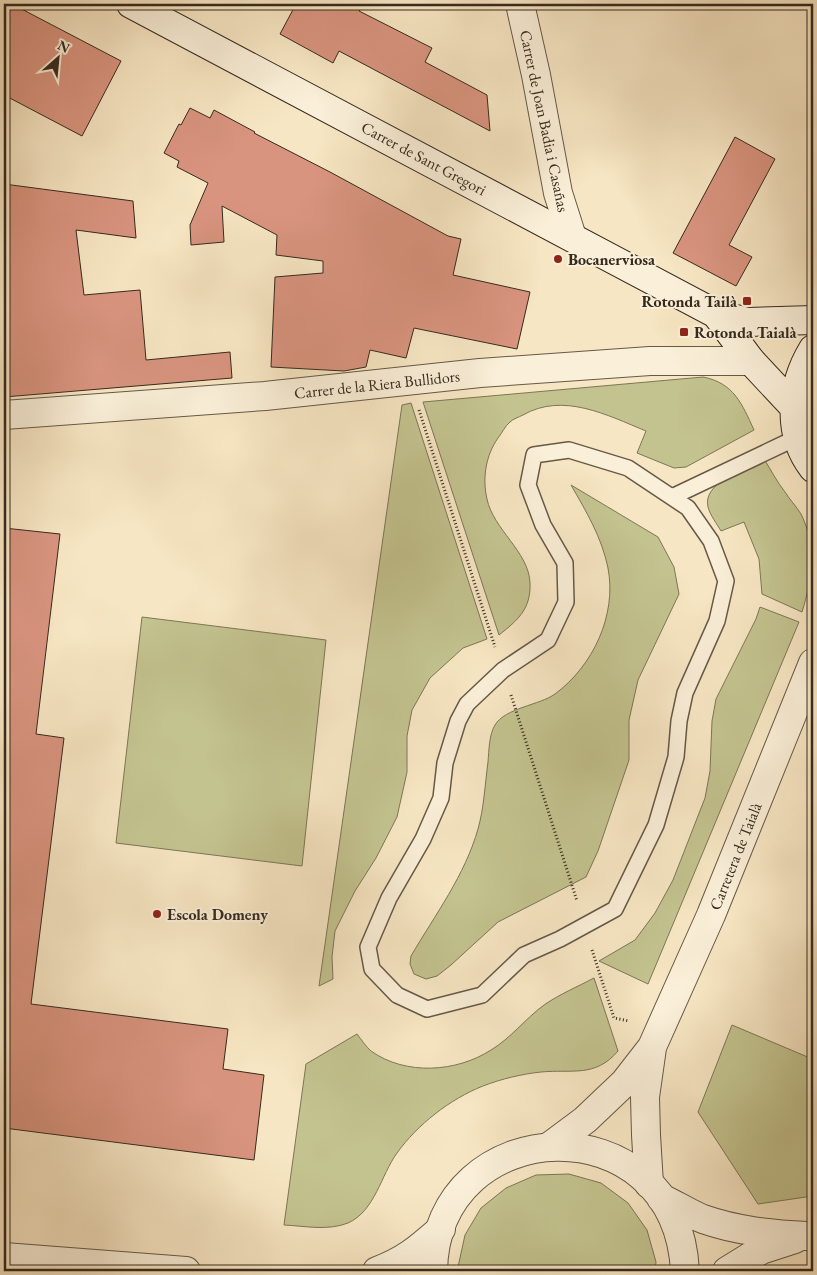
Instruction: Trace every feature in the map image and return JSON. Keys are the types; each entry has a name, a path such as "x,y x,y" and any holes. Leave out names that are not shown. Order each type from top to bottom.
{"street":[{"name":"Carrer de Sant Gregori","path":"132,4 716,314 748,322 813,320"},
{"name":"Carrer de Joan Badia i Casañas","path":"520,4 536,75 558,193 572,237"},
{"name":"Carrer de Sant Gregori","path":"716,314 751,361 794,407"},
{"path":"813,349 800,375 794,407 798,437 803,451 813,468"},
{"name":"Carrer de la Riera Bullidors","path":"4,415 265,396 480,373 650,361 751,361"},
{"name":"Carretera de Taialà","path":"550,1146 585,1120 624,1083 656,1037 711,915 813,663"},
{"name":"Carretera de Taialà","path":"655,1191 646,1135 645,1097 656,1037"},
{"path":"433,1271 435,1248 441,1229 456,1200 465,1188 483,1171 504,1159 526,1150 550,1146 568,1146 604,1154 636,1172 655,1191 672,1215 680,1234 685,1271"},
{"path":"655,1191 700,1218 722,1225 756,1232 810,1236"},
{"path":"377,1271 396,1264 411,1255 441,1229"},
{"path":"727,1271 761,1250 783,1242 810,1236"},
{"path":"4,1257 186,1271"}],"lane":[{"path":"672,497 798,437"},
{"path":"568,450 620,465 628,468 672,497 688,508 711,541 726,581 717,621 685,694 679,721 676,757 656,825 615,909 585,926 524,955 482,995 427,1009 397,995 372,969 368,947 389,898 422,839 441,798 445,763 458,721 467,704 503,670 548,640 566,602 565,563 543,525 528,485 534,455 568,450"}],"path":[{"path":"409,381 614,1018 656,1037"}],"green space":[{"path":"703,377 722,384 736,396 754,430 686,467 674,468 637,453 646,431 585,408 554,406 538,408 514,419 507,425 494,445 488,459 485,475 487,499 496,520 524,561 528,572 530,592 526,607 522,613 499,635 423,402"},
{"path":"411,403 487,639 463,648 430,678 412,710 407,736 407,772 397,817 376,858 355,891 335,931 332,957 333,979 319,986 402,405"},
{"path":"764,459 779,484 801,514 809,538 811,551 810,575 802,612 762,594 759,559 744,522 721,531 708,507 708,498 712,490 719,483 727,477"},
{"path":"571,485 658,537 674,567 679,594 638,680 629,720 629,760 598,851 586,877 498,922 451,965 437,976 426,979 414,974 410,964 411,956 449,894 472,846 482,813 490,743 495,725 500,719 514,711 549,698 569,682 591,654 605,621 609,604 608,568 602,546 593,525"},
{"path":"760,607 799,622 648,984 599,961 635,940 655,913 673,880 705,798 710,771 712,721 716,699 756,619"},
{"path":"142,617 326,640 302,866 116,843"},
{"path":"594,978 618,1051 609,1060 592,1069 526,1074 497,1081 471,1091 435,1114 414,1133 397,1153 377,1192 365,1210 357,1217 348,1223 332,1227 284,1225 306,1064 357,1034 371,1051 385,1059 400,1064 431,1068 463,1063 491,1050 550,1001"},
{"path":"732,1025 810,1058 813,1051 813,1196 758,1204 698,1112"},
{"path":"569,1174 601,1183 628,1203 647,1230 656,1262 655,1271 458,1271 465,1235 481,1208 506,1188 536,1175"}],"building":[{"path":"4,4 12,4 121,61 82,136 4,95"},
{"path":"296,4 363,4 359,11 432,48 425,62 487,95 490,131 339,51 333,63 280,34"},
{"path":"190,108 210,118 214,110 448,236 461,239 453,275 530,292 517,349 414,328 406,358 370,350 366,367 344,371 271,367 275,277 323,273 323,261 276,255 277,235 222,206 224,242 191,245 190,225 208,183 177,167 179,161 164,153 179,124 181,125"},
{"path":"735,137 775,159 729,245 752,257 736,286 673,253"},
{"path":"4,184 133,201 136,238 76,230 84,295 140,290 146,360 230,352 232,378 4,397"},
{"path":"4,528 60,534 36,734 64,738 31,1004 228,1029 223,1069 264,1075 254,1160 4,1128"}],"place":[{"name":"Bocanerviosa","path":"558,259"},
{"name":"Rotonda Tailà","path":"747,301"},
{"name":"Rotonda Taialà","path":"684,332"},
{"name":"Escola Domeny","path":"157,914"}]}
